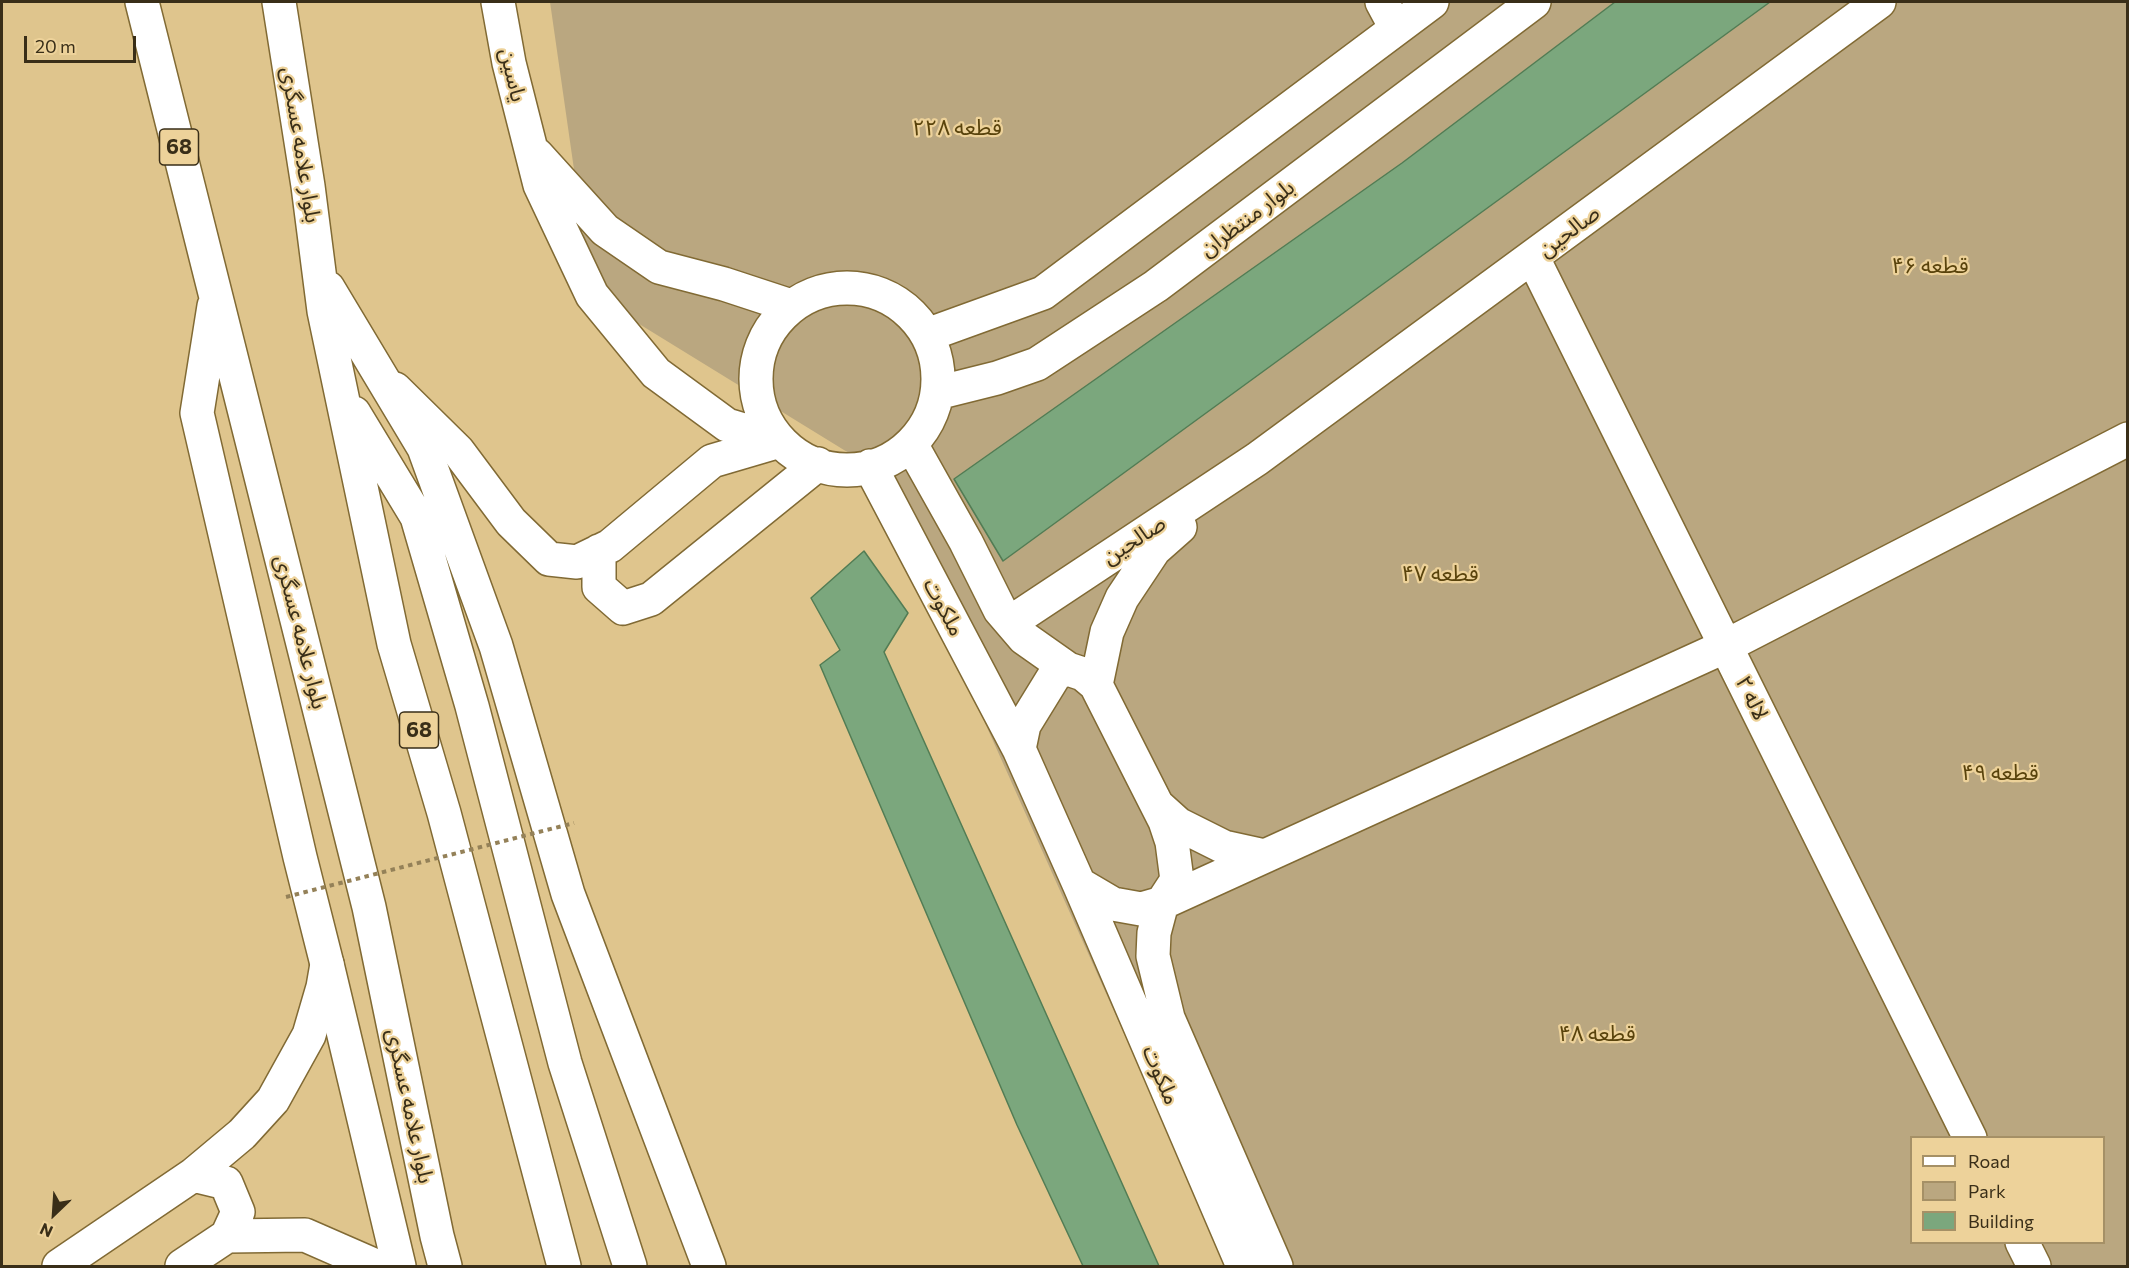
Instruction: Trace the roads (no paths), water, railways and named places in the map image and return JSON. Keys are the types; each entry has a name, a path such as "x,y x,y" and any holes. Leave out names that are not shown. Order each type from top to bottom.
{"main road":[{"name":"بلوار علامه عسگری","path":"142,2 369,907 445,1266"},
{"name":"بلوار علامه عسگری","path":"279,2 309,186 324,311 394,644 444,813 564,1266"},
{"name":"یاسین","path":"498,2 509,63 540,185 592,295 656,374 727,425 780,441"},
{"path":"927,335 1043,293 1389,15 1432,2"},
{"name":"بلوار منتظران","path":"937,393 997,378 1037,364 1156,286 1534,2"},
{"name":"صالحین","path":"1011,621 1257,459 1879,2"},
{"path":"531,149 605,230 659,267 724,284 791,306"},
{"name":"لاله ۲","path":"1533,258 1970,1136"},
{"path":"319,273 424,448 496,646 568,894 709,1266"},
{"path":"850,287 881,294 907,310 927,335 937,363 937,393 928,421 911,444 888,460 860,469 831,468 804,459 780,441 764,416 756,386 758,356 770,329 791,306 819,292 850,287"},
{"path":"216,292 197,413 300,857 399,1266"},
{"path":"379,373 458,451 510,522 549,559 577,562 610,546 712,461 780,441"},
{"path":"340,391 417,517 472,706 565,1063 630,1266"},
{"path":"1078,884 1113,904 1141,909 1162,903 1726,645 2127,439"},
{"path":"911,444 966,542 1000,610 1024,638 1068,669 1083,674 1096,685"},
{"name":"صالحین","path":"1096,685 1107,632 1122,598 1154,550 1257,459"},
{"path":"599,551 600,586 623,608 651,599 818,464"},
{"name":"ملکوت","path":"870,466 1019,749 1243,1266"},
{"path":"1019,749 1024,725 1056,673 1068,669"},
{"name":"ملکوت","path":"1096,685 1158,806 1172,842 1177,880 1162,903 1154,933 1153,956 1168,1017 1276,1266"},
{"path":"1158,806 1178,824 1224,848 1265,856"},
{"path":"60,1266 193,1175 242,1134 273,1100 309,1035 327,964"},
{"path":"182,1266 227,1236 238,1212 226,1183 193,1175"},
{"path":"227,1236 305,1235 376,1266"},
{"path":"2023,1244 2034,1266"}],"park label":[{"name":"قطعه ۲۲۸","path":"957,128"},
{"name":"قطعه ۴۶","path":"1930,266"},
{"name":"قطعه ۴۷","path":"1440,574"},
{"name":"قطعه ۴۹","path":"2000,773"},
{"name":"قطعه ۴۸","path":"1597,1034"}]}
